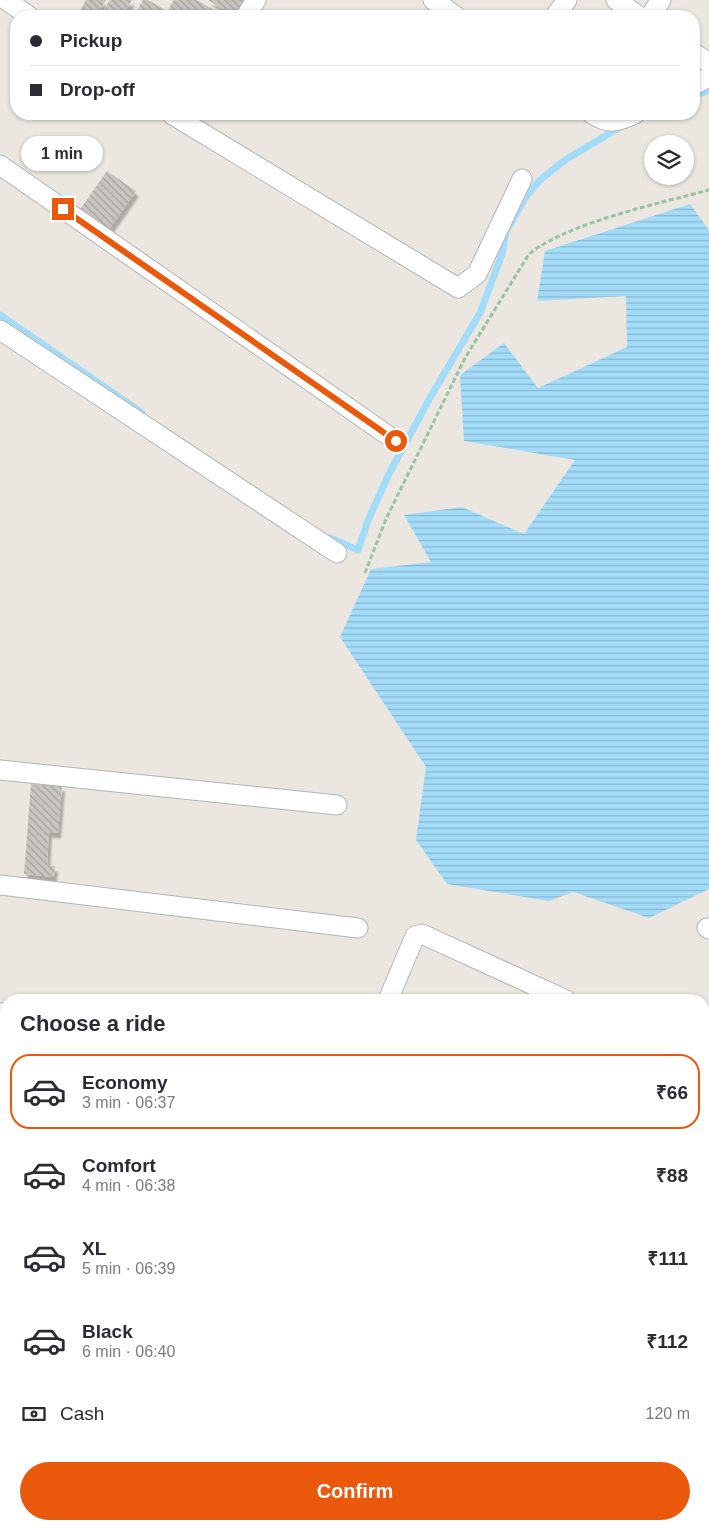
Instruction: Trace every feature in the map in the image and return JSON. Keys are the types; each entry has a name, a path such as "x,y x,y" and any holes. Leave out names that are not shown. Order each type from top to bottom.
{"street":[{"path":"6,0 20,10"},
{"path":"433,0 447,10"},
{"path":"616,0 630,10"},
{"path":"185,120 458,288 476,274 522,180"},
{"path":"604,120 610,123 622,120"},
{"path":"0,165 396,441"},
{"path":"0,330 337,553"},
{"path":"0,770 337,806"},
{"path":"0,885 358,928"},
{"path":"391,994 415,936 422,934 553,994"}],"path":[{"path":"365,573 386,519 465,358 529,254 544,243 593,223 709,190"}],"water":[{"path":"690,204 709,230 709,889 649,918 573,892 549,901 447,884 416,840 426,767 340,637 371,569 431,562 404,515 462,507 524,534 575,460 464,441 460,375 504,343 538,388 627,347 626,296 537,301 545,251"}],"building":[{"path":"86,0 106,0 100,10 80,10"},
{"path":"110,0 132,0 126,10 104,10"},
{"path":"143,0 148,0 166,10 137,10"},
{"path":"174,0 197,0 214,10 168,10"},
{"path":"208,0 244,0 238,10 225,10"},
{"path":"107,171 136,191 108,231 79,211"},
{"path":"31,784 62,786 58,833 49,832 47,866 55,866 54,877 24,874"}],"waterway":[{"path":"700,94 709,90"},
{"path":"330,538 358,550 369,518 389,474 431,396 480,313 502,254 506,232 525,198 540,180 565,160 622,126"},
{"path":"0,315 142,413"}],"route":[{"path":"63,209 396,441"}]}
